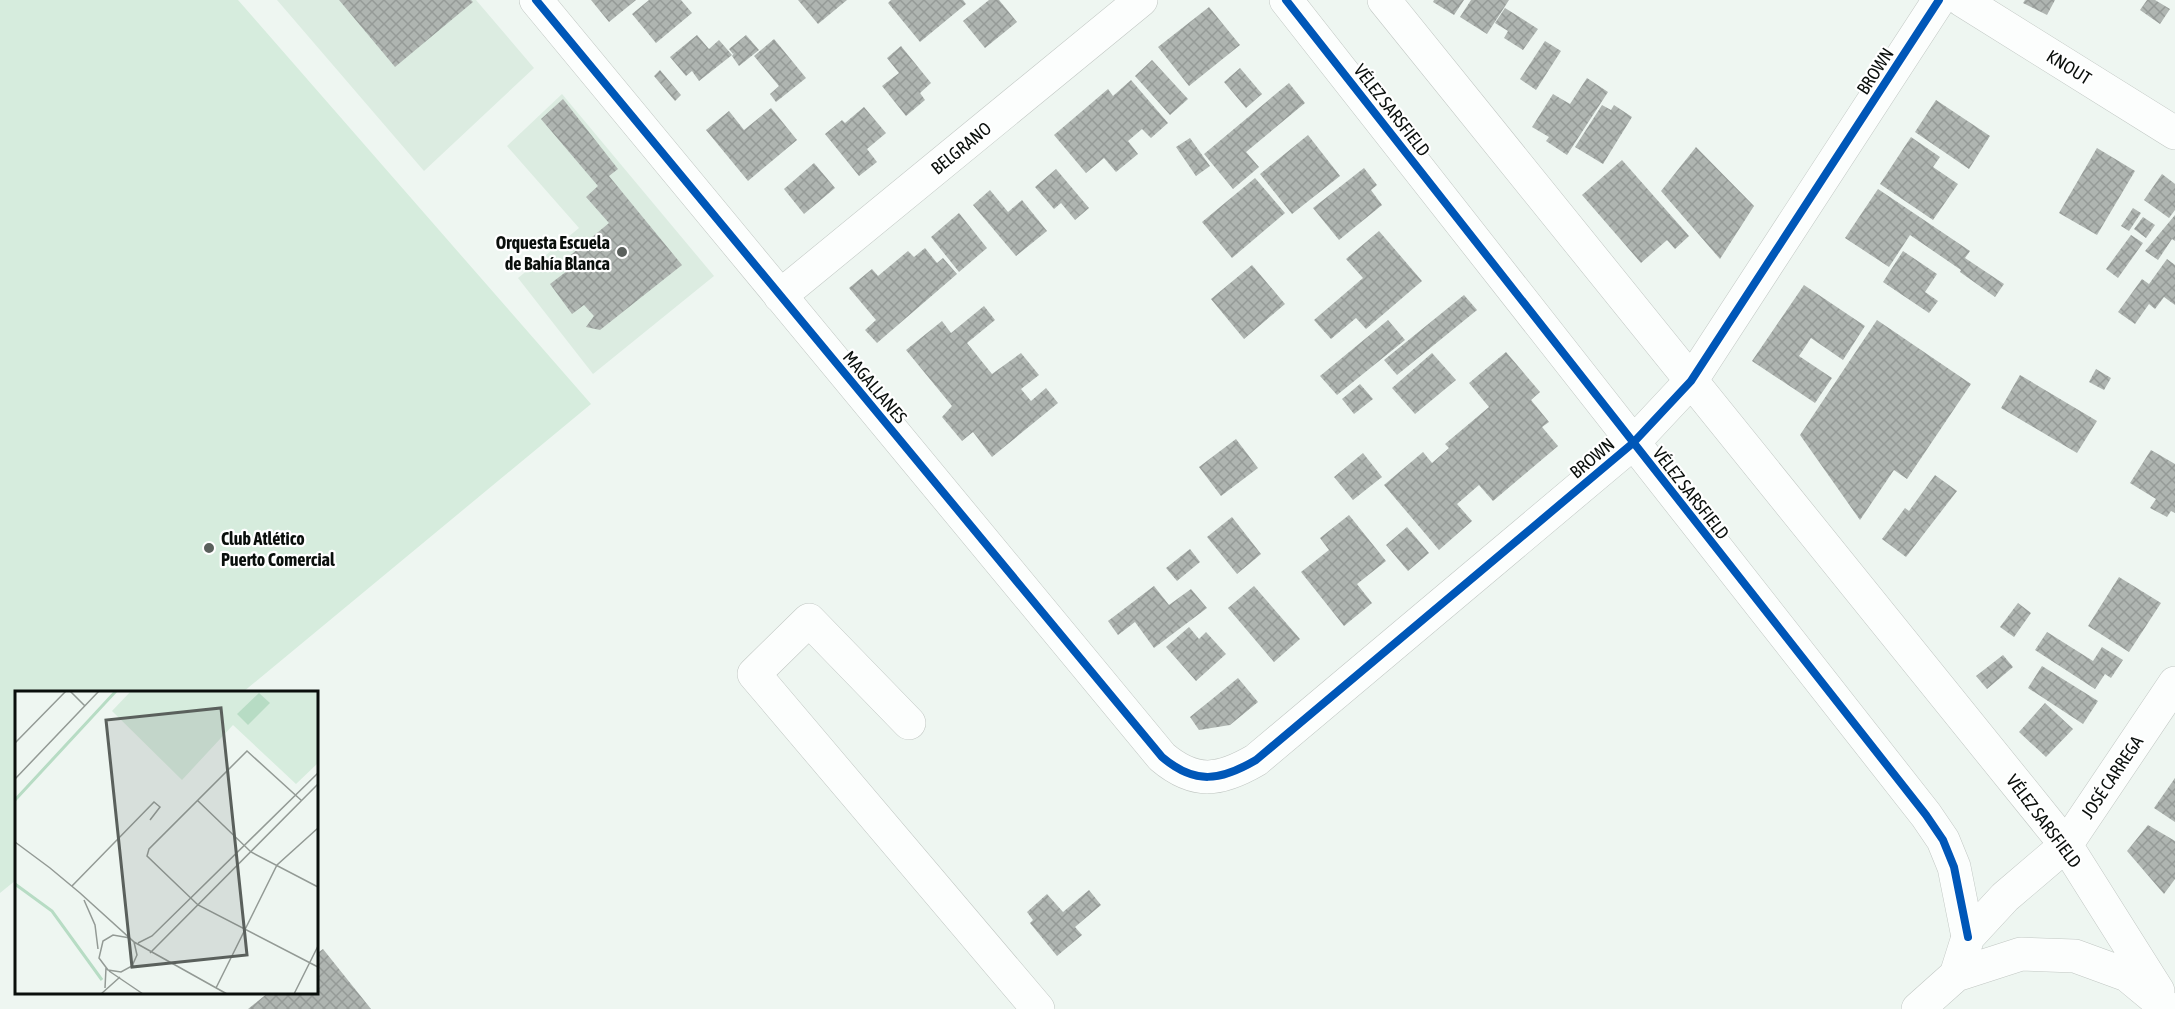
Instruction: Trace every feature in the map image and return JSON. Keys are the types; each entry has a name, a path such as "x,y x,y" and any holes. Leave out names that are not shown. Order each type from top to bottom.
{"street":[{"name":"MAGALLANES","path":"536,0 1162,757 1175,768 1202,777"},
{"name":"BELGRANO","path":"780,296 1141,0"},
{"name":"VÉLEZ SARSFIELD","path":"1286,0 1931,823 1943,840 1954,867 1968,937"},
{"name":"VÉLEZ SARSFIELD","path":"1384,0 2066,845 2168,1009"},
{"name":"BROWN","path":"1202,777 1218,777 1236,772 1256,760 1633,443 1691,381 1940,0"},
{"name":"KNOUT","path":"1962,0 2175,134"},
{"path":"909,723 808,620 754,674 1038,1009"},
{"name":"JOSÉ CARREGA","path":"1956,975 1968,937 2005,897 2066,845 2175,683"},
{"path":"1919,1008 1956,975 2021,954 2075,956 2127,975 2168,1009"}],"shaded area":[{"name":"Club Atlético Puerto Comercial","path":"0,0 238,0 591,404 244,691 15,691 15,881 0,893"},
{"path":"277,0 476,0 534,68 424,171"},
{"name":"Orquesta Escuela de Bahía Blanca","path":"562,94 714,276 593,374 518,278 579,228 507,146"}],"building":[{"path":"339,0 471,0 473,2 395,67"},
{"path":"591,0 636,0 609,22"},
{"path":"649,0 681,0 692,13 656,43 632,14"},
{"path":"798,0 847,0 818,24"},
{"path":"891,0 963,0 966,4 920,42 888,3"},
{"path":"989,0 999,0 1017,22 985,48 963,21"},
{"path":"1434,0 1464,0 1454,15 1433,2"},
{"path":"1471,0 1509,0 1487,34 1460,17"},
{"path":"2025,0 2055,0 2047,15 2023,3"},
{"path":"2147,0 2155,0 2170,9 2160,24 2140,10"},
{"path":"1209,7 1240,45 1189,86 1158,47"},
{"path":"1505,8 1538,29 1523,50 1504,38 1508,31 1495,23"},
{"path":"697,35 709,49 719,40 732,55 699,81 692,71 686,76 670,57"},
{"path":"746,35 759,50 739,66 732,56 735,52 733,54 729,49"},
{"path":"774,39 806,78 776,102 770,94 779,86 754,56"},
{"path":"1545,41 1561,51 1536,90 1520,79"},
{"path":"901,46 931,83 920,93 925,100 906,116 882,86 899,73 887,58"},
{"path":"1152,60 1188,99 1170,115 1135,76"},
{"path":"1240,68 1262,94 1246,108 1224,82"},
{"path":"660,70 681,95 675,101 654,76"},
{"path":"1587,78 1608,92 1567,155 1546,141 1549,137 1532,127 1553,94 1570,104"},
{"path":"1131,80 1168,123 1151,138 1142,129 1128,141 1138,154 1116,172 1104,158 1086,173 1054,135 1108,89 1113,96"},
{"path":"1289,83 1305,103 1246,152 1259,167 1233,189 1204,154"},
{"path":"563,99 618,169 609,176 682,265 600,330 586,327 594,316 584,305 572,314 550,284 567,271 561,263 609,223 586,197 598,186 541,119"},
{"path":"1936,100 1990,136 1969,169 1915,132"},
{"path":"1602,105 1611,110 1614,105 1632,117 1603,164 1575,147"},
{"path":"864,107 886,133 867,149 877,162 859,176 825,134 842,120 845,123"},
{"path":"771,108 797,140 748,181 706,130 729,111 744,130"},
{"path":"1308,135 1340,176 1292,214 1260,174"},
{"path":"1911,137 1940,157 1933,167 1958,184 1933,220 1880,184"},
{"path":"1190,138 1210,166 1196,176 1176,147"},
{"path":"1696,147 1754,206 1720,259 1661,191"},
{"path":"2097,148 2135,171 2097,235 2059,213"},
{"path":"1622,160 1689,236 1675,249 1667,240 1641,263 1582,195"},
{"path":"814,163 835,188 804,214 784,189"},
{"path":"1364,168 1377,185 1371,190 1382,205 1339,240 1313,208"},
{"path":"1056,169 1089,208 1075,220 1061,203 1054,209 1035,187"},
{"path":"2162,174 2175,184 2175,210 2169,218 2144,200"},
{"path":"1255,178 1285,213 1232,258 1202,222"},
{"path":"1878,189 1970,251 1965,258 2004,284 1995,297 1910,235 1889,267 1845,238"},
{"path":"990,190 1008,212 1022,200 1047,231 1016,256 973,205"},
{"path":"2133,208 2141,213 2129,231 2121,226"},
{"path":"959,213 987,248 959,272 931,237"},
{"path":"2175,215 2175,241 2172,239 2158,260 2145,251"},
{"path":"2143,217 2155,225 2146,238 2134,229"},
{"path":"1379,231 1422,281 1366,329 1356,318 1331,339 1314,320 1363,278 1346,259"},
{"path":"2131,235 2143,243 2118,278 2106,269"},
{"path":"925,248 937,263 943,258 957,274 877,343 865,330 876,320 849,288 872,269 878,276 908,251 914,257"},
{"path":"1903,251 1937,274 1925,292 1938,301 1929,313 1883,282"},
{"path":"2167,259 2175,265 2175,305 2164,297 2155,309 2149,304 2135,324 2118,312 2142,279 2149,284"},
{"path":"1252,265 1285,304 1244,339 1211,299"},
{"path":"1804,285 1865,326 1843,360 1811,338 1799,356 1832,378 1815,403 1752,361"},
{"path":"1464,295 1477,310 1397,375 1384,360"},
{"path":"984,306 995,320 967,343 992,374 1021,353 1039,375 1021,389 1031,401 1046,388 1058,403 992,457 973,432 962,441 942,417 952,406 906,350 942,321 951,333"},
{"path":"1388,320 1405,340 1337,395 1320,376"},
{"path":"1877,320 1971,384 1907,479 1894,470 1860,520 1800,435"},
{"path":"1506,352 1540,392 1531,400 1549,422 1542,427 1558,446 1493,501 1479,485 1457,504 1472,521 1439,550 1384,485 1423,452 1432,463 1449,448 1445,444 1489,407 1469,383"},
{"path":"1432,353 1456,380 1415,414 1392,388"},
{"path":"2096,369 2111,378 2104,390 2089,382"},
{"path":"2020,375 2097,421 2077,453 2001,408"},
{"path":"1360,384 1373,399 1354,414 1342,399"},
{"path":"1236,439 1258,468 1221,496 1199,467"},
{"path":"2151,450 2175,464 2175,513 2171,511 2167,517 2150,508 2156,499 2130,483"},
{"path":"1363,453 1382,477 1353,500 1334,477"},
{"path":"1935,475 1957,491 1906,557 1882,539 1905,508 1909,511"},
{"path":"1349,515 1386,561 1357,584 1372,603 1344,626 1301,572 1329,550 1320,538"},
{"path":"1232,517 1261,554 1237,574 1207,537"},
{"path":"1407,527 1429,553 1408,571 1386,545"},
{"path":"1190,549 1200,562 1177,581 1166,568"},
{"path":"2119,577 2161,603 2129,652 2088,626"},
{"path":"1154,586 1169,605 1191,589 1207,608 1154,648 1135,622 1118,635 1108,621"},
{"path":"1254,586 1300,639 1274,662 1228,608"},
{"path":"2018,603 2031,613 2014,637 2000,627"},
{"path":"1189,627 1199,639 1206,632 1226,654 1196,681 1166,647"},
{"path":"2047,632 2093,661 2102,647 2123,660 2111,678 2105,674 2095,689 2035,650"},
{"path":"2003,655 2013,667 1987,689 1976,676"},
{"path":"2042,666 2098,701 2083,724 2028,688"},
{"path":"1238,678 1258,702 1230,725 1199,730 1190,717"},
{"path":"2045,703 2073,729 2046,757 2019,732"},
{"path":"2175,778 2175,822 2154,808"},
{"path":"2148,825 2175,841 2175,879 2164,894 2127,851"},
{"path":"1089,890 1101,905 1075,927 1082,935 1057,956 1030,923 1033,920 1027,912 1047,894 1063,912"},
{"path":"323,949 371,1009 248,1009 267,994 318,994 318,953"}],"cycle path":[{"path":"536,0 1162,757 1186,772 1208,777 1231,772 1256,760 1633,443 1691,381 1939,0"},
{"path":"1286,0 1926,815 1943,840 1954,867 1968,937"}],"place":[{"name":"Orquesta Escuela de Bahía Blanca","path":"622,252"},
{"name":"Club Atlético Puerto Comercial","path":"209,548"}]}
